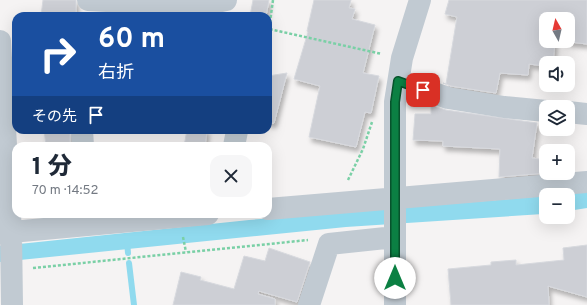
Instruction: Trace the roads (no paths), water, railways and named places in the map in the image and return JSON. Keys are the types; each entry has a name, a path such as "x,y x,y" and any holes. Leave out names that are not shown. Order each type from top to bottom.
{"street":[{"path":"85,12 87,0 199,6 226,0"},
{"path":"396,305 395,102 398,81 389,57 420,0"},
{"path":"0,41 6,84 7,235 11,270 12,305"},
{"path":"398,81 448,98 504,107 539,110"},
{"path":"575,113 587,114"},
{"path":"272,208 396,199 587,182"},
{"path":"7,235 91,219 117,218"},
{"path":"309,305 330,244 395,235"}],"water":[{"path":"587,192 587,208 575,210 575,193"},
{"path":"539,197 539,214 346,227 0,262 0,246 249,220"}],"waterway":[{"path":"127,241 128,253"},
{"path":"129,263 134,305"}]}
